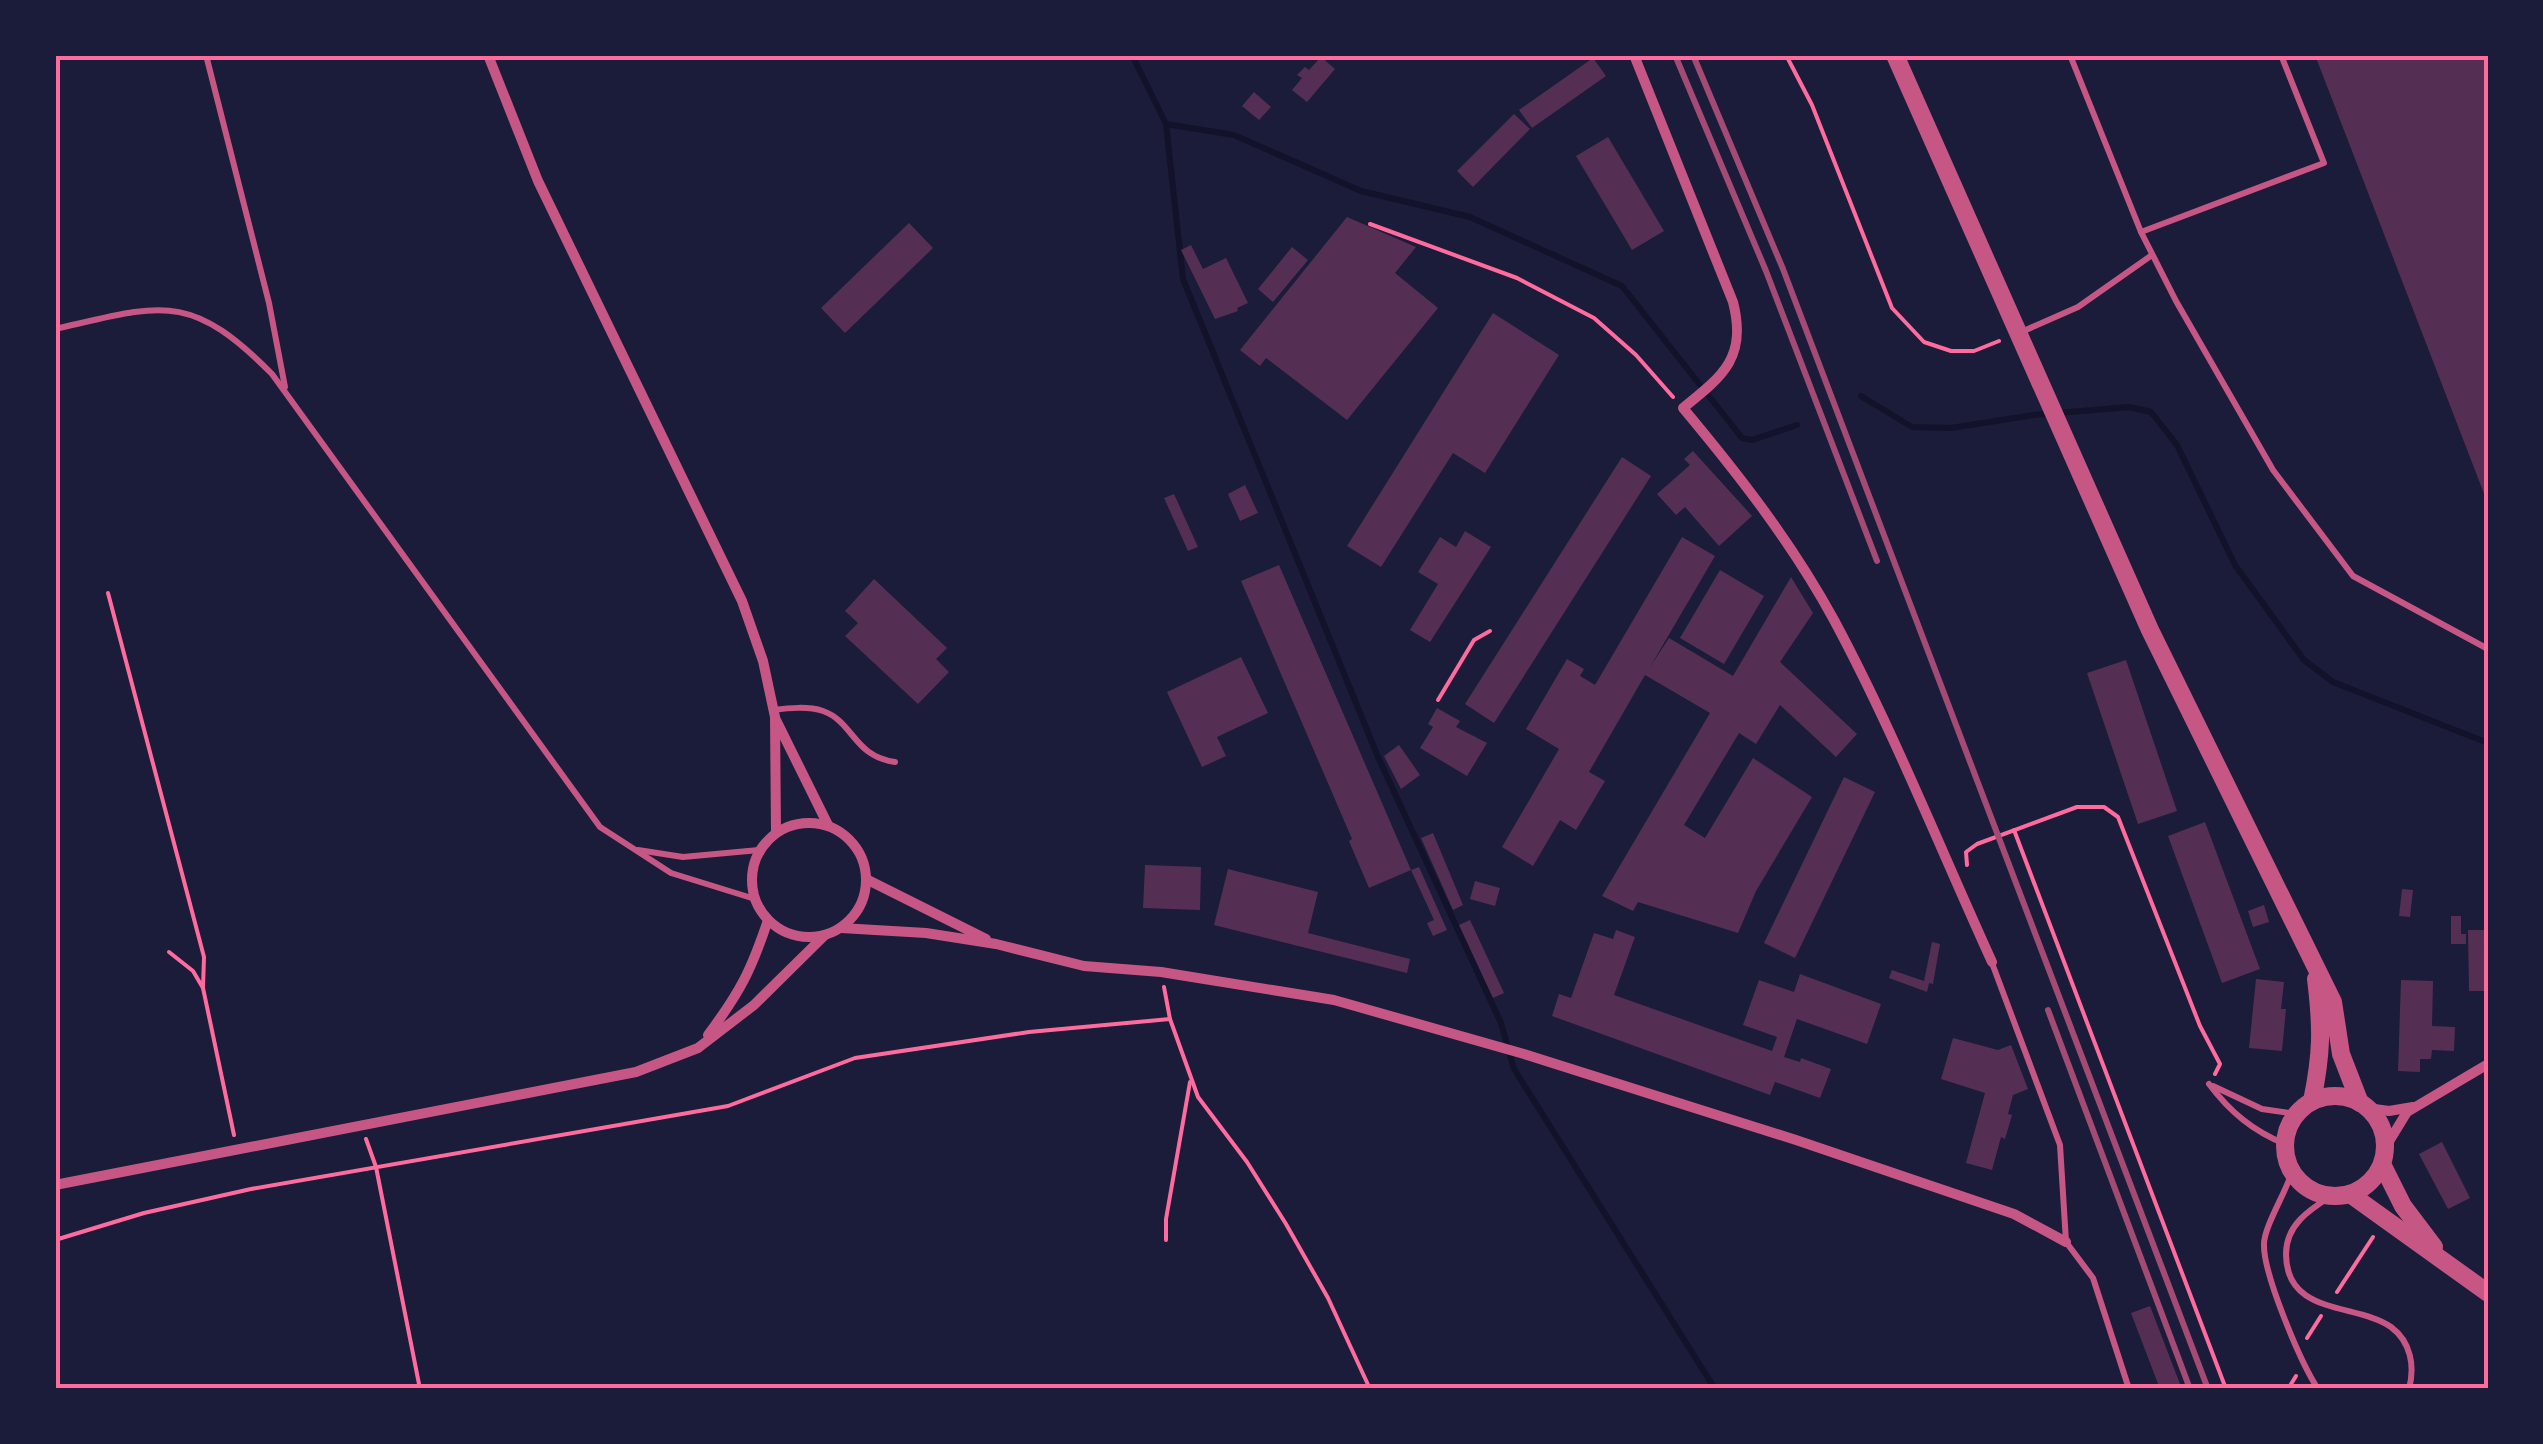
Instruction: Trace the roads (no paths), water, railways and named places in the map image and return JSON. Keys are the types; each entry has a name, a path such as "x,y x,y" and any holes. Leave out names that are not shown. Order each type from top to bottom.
{"street":[{"path":"488,55 538,181 742,602 763,661 774,713 776,832"},
{"path":"1634,55 1733,302 1739,326 1737,350 1722,374 1683,408 1744,480 1833,620 1992,962"},
{"path":"1895,55 2185,704 2332,1002 2344,1064 2364,1106 2383,1132 2383,1156 2403,1206 2445,1262"},
{"path":"774,713 828,825 854,843 864,861 866,879 862,901 854,916 840,928 825,935 788,934 768,920 754,899 752,876 759,850 776,832 796,823 828,825"},
{"path":"866,879 996,944"},
{"path":"698,1048 754,966 768,920"},
{"path":"840,928 926,933 996,944 1084,966 1161,972 1334,1000 1524,1054 1796,1140 2014,1214 2066,1242"},
{"path":"55,1185 636,1072 698,1048 754,1006 825,935"},
{"path":"2312,1101 2322,1054 2314,964"},
{"path":"2340,1195 2370,1181 2395,1126 2414,1107 2488,1064"},
{"path":"2414,1107 2388,1112 2336,1096 2312,1101 2296,1114 2288,1129 2285,1144 2292,1172 2308,1188 2340,1195 2488,1293"}],"lane":[{"path":"206,55 269,303 286,394"},
{"path":"2070,55 2141,232 2273,470 2353,576 2488,650"},
{"path":"2141,232 2324,163 2280,55"},
{"path":"2018,334 2078,307 2152,254"},
{"path":"55,329 163,308 196,315 241,342 286,394 600,827 671,873 754,899"},
{"path":"774,713 822,711 874,759 895,762"},
{"path":"632,849 684,857 759,850"},
{"path":"1992,962 2060,1145 2066,1242 2093,1278 2129,1389"},
{"path":"2285,1144 2247,1124 2210,1084 2262,1109 2296,1114"},
{"path":"2292,1172 2280,1207 2268,1225 2264,1244 2284,1312 2305,1367 2318,1389"},
{"path":"2340,1195 2308,1211 2291,1231 2286,1246 2290,1276 2310,1298 2376,1319 2399,1334 2412,1359 2409,1389"}],"waterway":[{"path":"1132,55 1166,124 1183,279 1378,757 1501,1023 1514,1069 1715,1389"},
{"path":"1166,124 1234,135 1361,191 1470,217 1622,286 1742,438 1752,440 1797,425"},
{"path":"1861,396 1912,427 1951,428 2034,415 2129,407 2151,412 2177,445 2235,565 2304,660 2333,682 2488,743"}],"railway":[{"path":"1675,55 1766,271 1877,561"},
{"path":"1693,55 1783,269 2208,1389"},
{"path":"2048,1010 2190,1389"}]}
